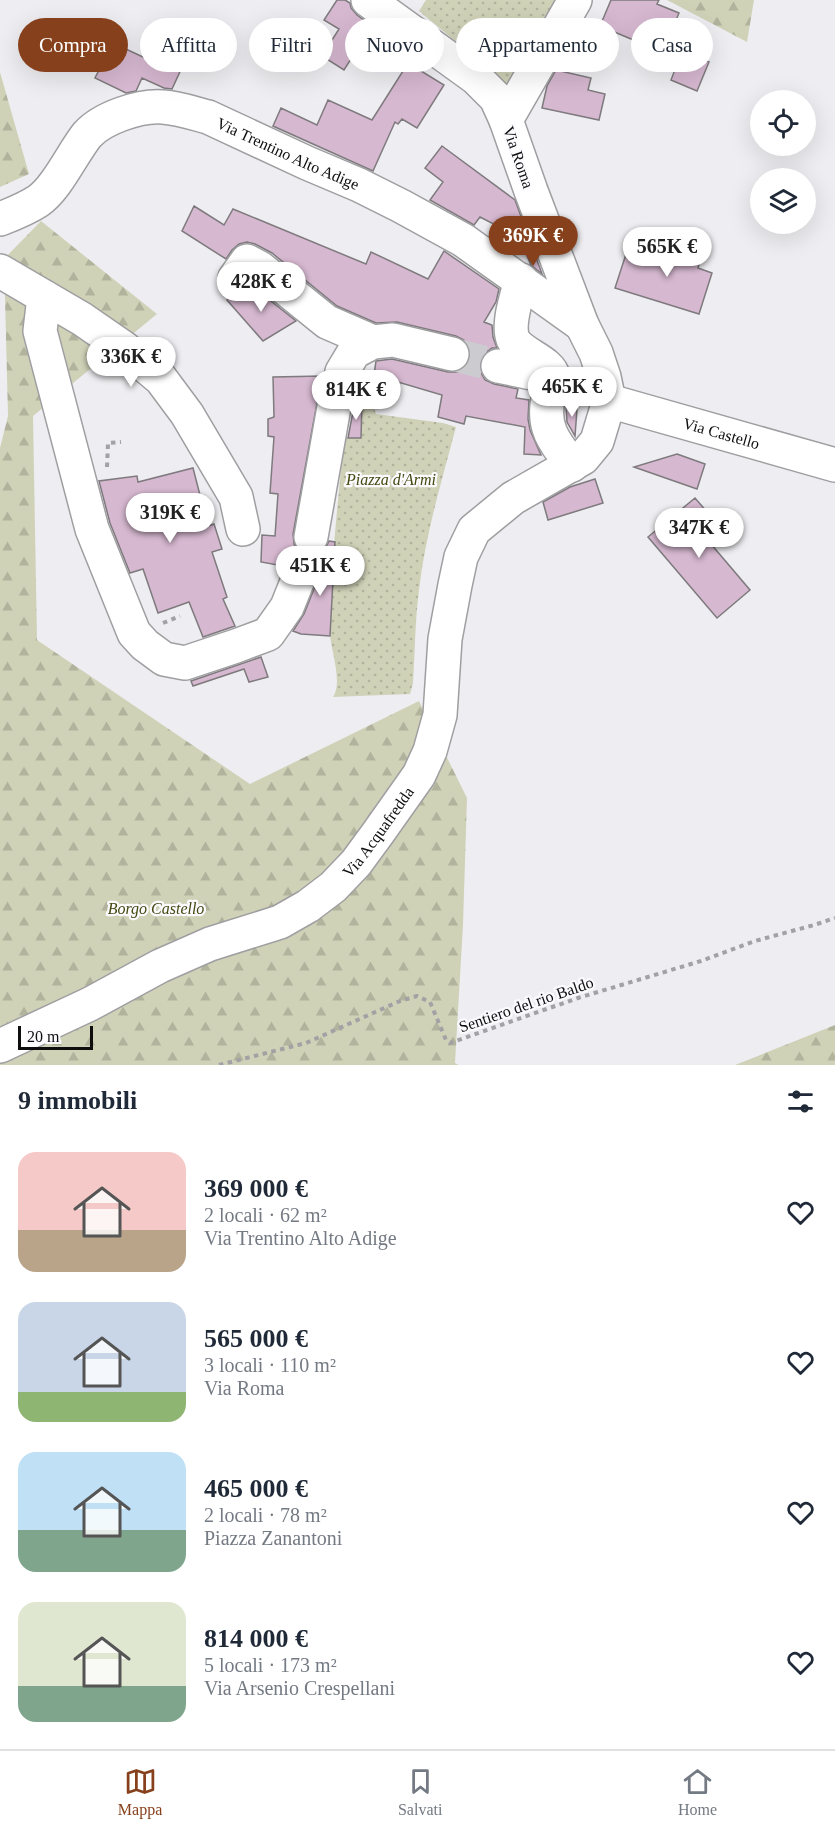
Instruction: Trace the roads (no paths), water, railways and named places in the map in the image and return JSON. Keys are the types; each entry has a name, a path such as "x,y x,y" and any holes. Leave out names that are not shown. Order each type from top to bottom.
{"street":[{"name":"Via Roma","path":"369,0 476,78 496,98 582,325 596,353 609,401"},
{"path":"506,120 568,12"},
{"name":"Via Trentino Alto Adige","path":"0,219 39,201 88,134 110,118 135,110 160,106 184,110 208,117 391,201 463,240 582,325"},
{"path":"235,278 247,261 260,268 327,322 373,342"},
{"path":"0,271 82,319 124,348 161,379 187,414 236,497 243,529"},
{"path":"521,280 511,323 513,339 522,349 549,368 553,377 545,419 554,441 572,465"},
{"path":"44,297 40,331 89,518 103,559 134,633 164,658 185,663 236,646 268,634 287,607 301,572"},
{"path":"311,537 342,372 354,352 373,342 393,340 452,354"},
{"path":"498,366 553,377"},
{"name":"Via Acquafredda","path":"0,1046 90,1004 160,966 210,944 280,922 308,906 333,887 356,863 419,775 430,751 440,715 445,639 455,585 461,557 474,530 513,498 583,458 597,441 609,401"},
{"name":"Via Castello","path":"609,401 835,465"}],"tunnel":[{"path":"452,354 498,366"}],"park label":[{"name":"Piazza d'Armi","path":"391,479"},
{"name":"Borgo Castello","path":"156,908"}]}
